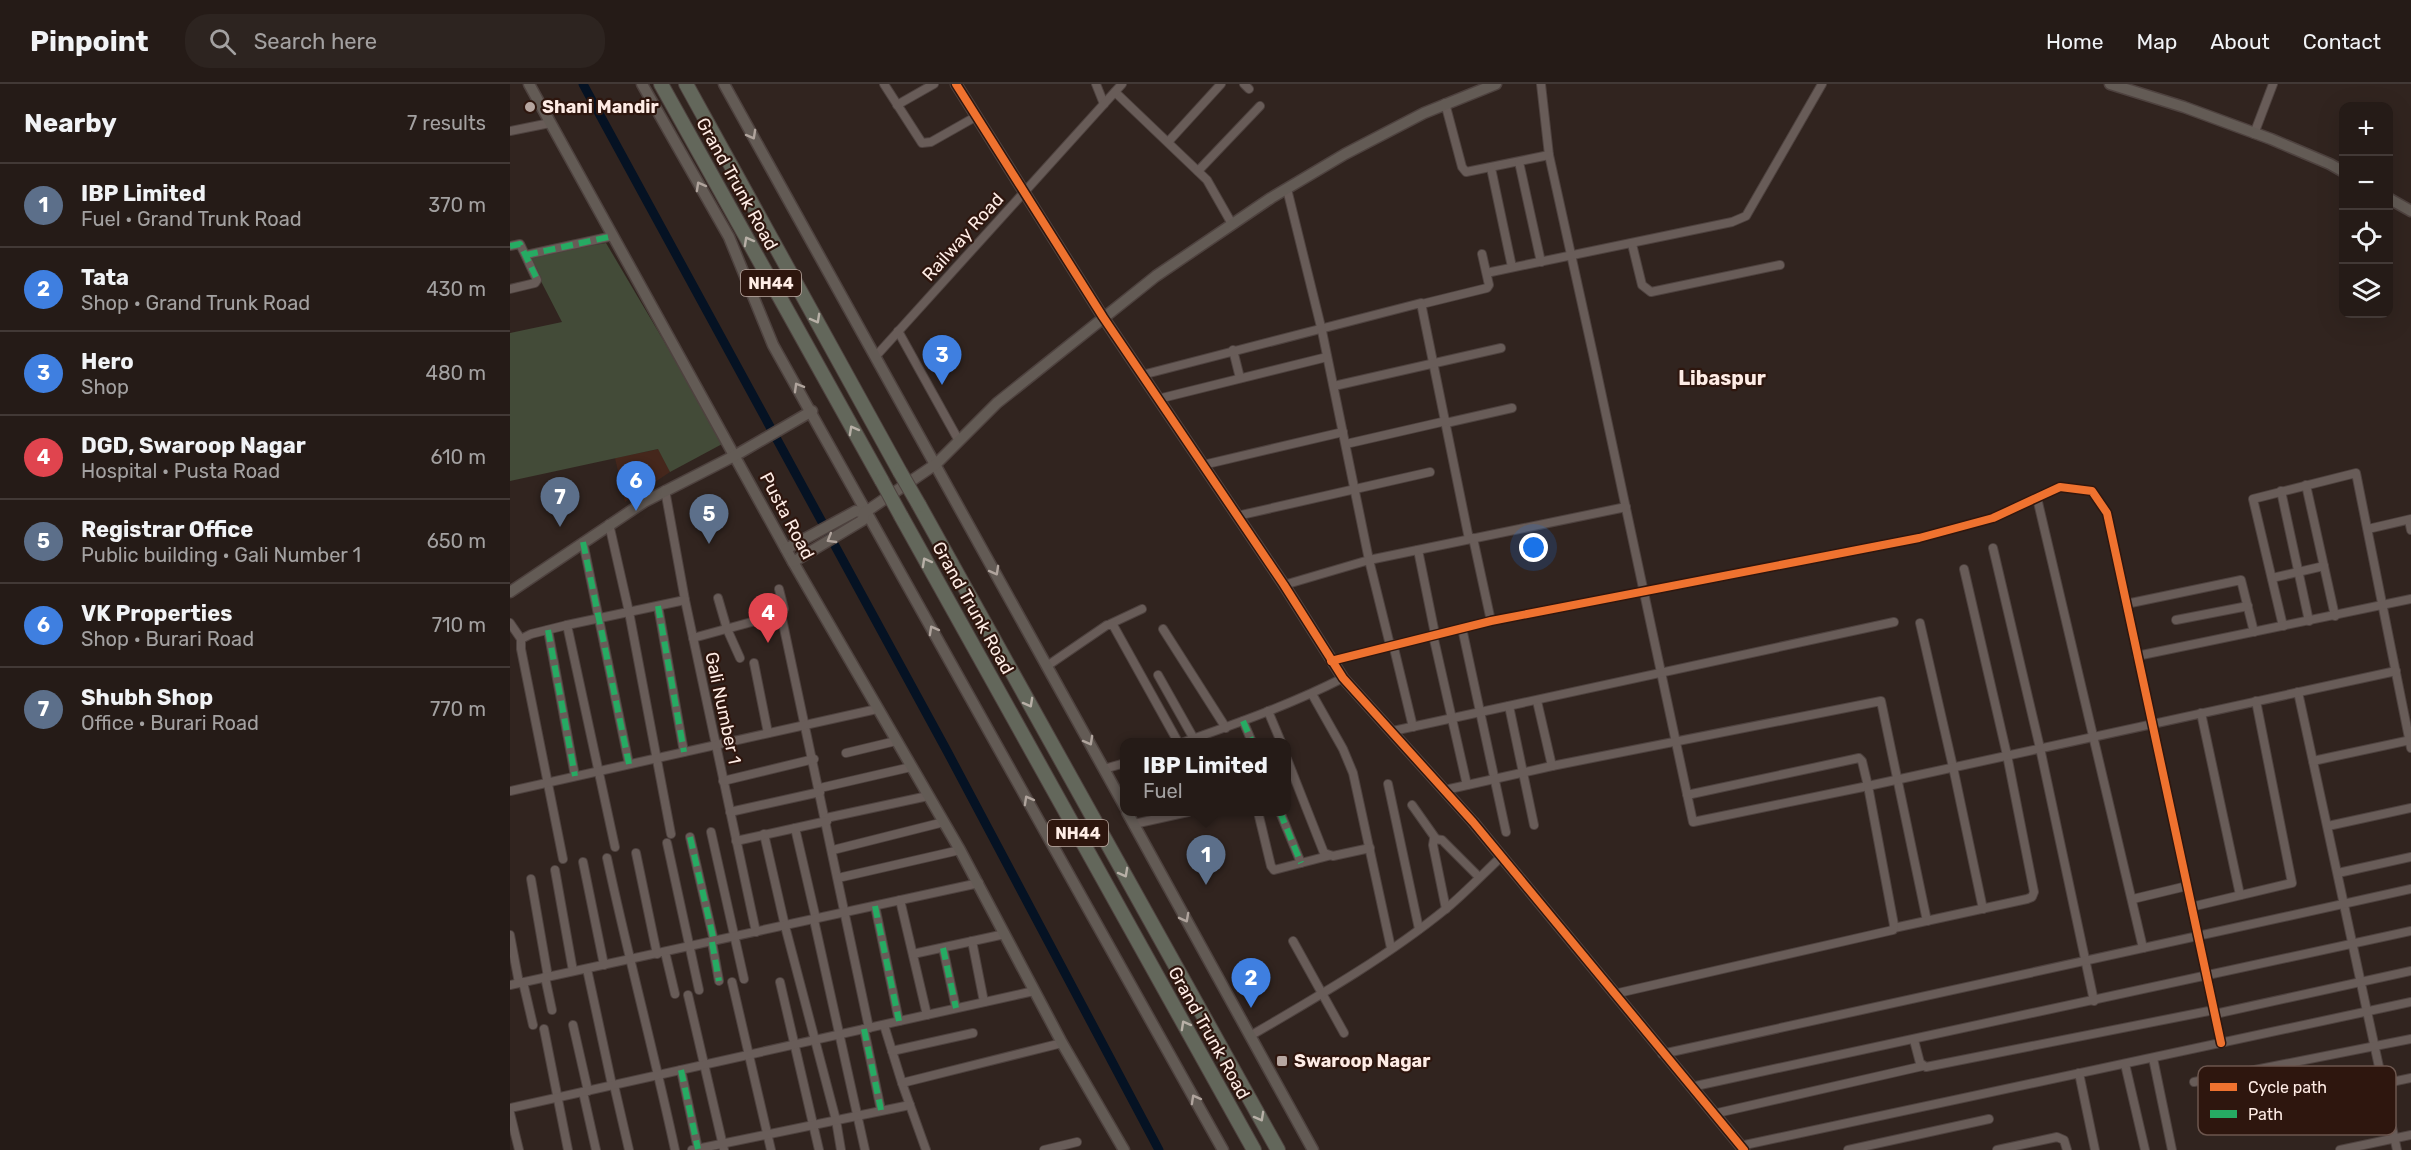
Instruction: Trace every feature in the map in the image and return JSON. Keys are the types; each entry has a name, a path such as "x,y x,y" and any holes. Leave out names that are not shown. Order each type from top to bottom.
{"highway":[{"name":"Grand Trunk Road","path":"661,84 1254,1150"},
{"name":"Grand Trunk Road","path":"686,84 1278,1150"}],"main road":[{"name":"Pusta Road","path":"529,84 736,455 793,562 979,883 1062,1044 1124,1150"},
{"path":"642,84 729,237 773,345 812,411 866,513 1223,1150"},
{"path":"724,84 1120,798"},
{"path":"956,84 1103,317 1284,585 1343,678 1445,790 1742,1148"},
{"path":"793,562 863,520 866,513 936,464 998,403 1103,317 1156,276 1232,224 1345,154 1445,103 1496,84"},
{"path":"2110,84 2184,107 2339,170"},
{"path":"724,197 729,237"},
{"path":"2393,201 2411,211"},
{"path":"510,592 609,524 665,490 736,455 812,411"},
{"path":"786,549 856,511 866,513"},
{"path":"1129,816 1313,1150"}],"street":[{"path":"884,84 922,143 927,144 977,116"},
{"path":"897,105 934,84"},
{"path":"1096,84 1104,104"},
{"name":"Railway Road","path":"876,356 1122,84"},
{"path":"1168,142 1221,84"},
{"path":"1541,84 1549,155 1693,822 2396,671"},
{"path":"1491,272 1632,244 1732,222 1746,216 1822,84"},
{"path":"2254,134 2273,84"},
{"path":"1114,92 1198,171 1218,197 1232,224"},
{"path":"1445,103 1464,170 1470,172 1549,155"},
{"path":"1198,171 1260,106"},
{"path":"510,131 550,123"},
{"path":"1519,162 1541,262"},
{"path":"1491,168 1512,267"},
{"path":"1287,189 1321,327 1369,561 1413,727"},
{"path":"526,255 613,236"},
{"path":"510,246 520,244 537,280 535,283 510,288"},
{"path":"1632,244 1642,285 1651,292 1780,265"},
{"path":"1142,375 1321,327 1487,288 1489,285 1482,254"},
{"path":"1422,304 1471,539 1491,621"},
{"path":"898,331 959,441"},
{"path":"1334,386 1500,348"},
{"path":"1233,350 1240,378"},
{"path":"1158,399 1327,357"},
{"path":"1346,444 1512,408"},
{"path":"1203,465 1343,432"},
{"path":"1237,516 1430,472"},
{"path":"2283,626 2253,499 2356,473 2410,742 2313,761"},
{"path":"2306,485 2335,615"},
{"path":"1331,661 1491,621 1919,538 1993,518 2060,487 2093,491 2107,513 2221,1043"},
{"name":"Gali Number 1","path":"665,490 685,600 756,932"},
{"path":"2280,491 2309,621"},
{"path":"2037,498 2143,948"},
{"path":"1284,585 1369,561 1626,507"},
{"path":"2368,529 2410,520 2411,530"},
{"path":"609,524 629,612 671,834"},
{"path":"583,542 629,764"},
{"path":"1993,548 2040,748 2094,1001"},
{"path":"1418,550 1467,785"},
{"path":"2272,578 2324,566"},
{"path":"1614,994 2030,898 2034,892 2007,755 1964,569"},
{"path":"2126,604 2241,580 2254,632"},
{"path":"779,589 784,609 782,614 845,913 881,1110"},
{"path":"718,598 727,629 740,658"},
{"path":"2137,656 2411,599"},
{"path":"521,639 567,625 685,600"},
{"path":"657,606 684,752"},
{"path":"2176,620 2248,606"},
{"path":"1047,666 1110,624 1142,609"},
{"path":"693,638 782,614"},
{"path":"1393,731 1894,622"},
{"path":"510,623 521,639 521,649 563,859"},
{"path":"1920,623 1983,909"},
{"path":"1110,624 1114,627 1176,738"},
{"path":"567,625 615,847"},
{"path":"1462,628 1506,832"},
{"path":"1163,629 1226,728"},
{"path":"548,630 575,776"},
{"path":"754,663 768,733"},
{"path":"1158,675 1193,738"},
{"path":"1197,738 1312,694 1343,678"},
{"path":"2298,692 2380,1066"},
{"path":"1312,694 1343,749 1353,773 1391,948"},
{"path":"1537,700 1552,766"},
{"path":"1445,790 1552,766 1881,701 1927,921"},
{"path":"2192,907 2291,884 2293,880 2256,701"},
{"path":"1509,706 1534,825"},
{"path":"510,790 877,709"},
{"path":"1268,711 1279,738"},
{"path":"2201,713 2240,895"},
{"path":"1243,721 1250,738"},
{"path":"846,753 896,741"},
{"path":"1687,795 1859,758 1862,761 1868,786 1894,928"},
{"path":"723,781 814,759"},
{"path":"1104,769 1120,764"},
{"path":"730,812 911,767"},
{"path":"1291,769 1322,849 1328,856"},
{"path":"1388,784 1419,929"},
{"path":"736,841 928,796"},
{"path":"1412,805 1436,839 1442,840 1479,878"},
{"path":"2328,826 2411,808"},
{"path":"1134,824 1170,816"},
{"path":"1259,816 1272,868 1277,870 1328,856 1370,848"},
{"path":"1282,816 1301,863"},
{"path":"832,850 944,822"},
{"path":"795,828 865,1150"},
{"path":"711,832 744,979"},
{"path":"764,834 785,926 836,1120 841,1150"},
{"path":"690,837 719,981"},
{"path":"1436,839 1433,843 1446,909"},
{"path":"667,843 699,990"},
{"path":"838,878 960,850"},
{"path":"636,853 661,953 675,994"},
{"path":"1250,1036 1322,994 1419,929 1446,909 1501,856"},
{"path":"2338,873 2411,857"},
{"path":"608,858 629,960 659,1075 675,1150"},
{"path":"583,862 604,965"},
{"path":"555,870 573,971"},
{"path":"531,879 552,1010"},
{"path":"510,984 979,883"},
{"path":"2133,898 2187,886"},
{"path":"1662,1053 2411,889"},
{"path":"900,900 927,1015"},
{"path":"874,906 899,1021"},
{"path":"1691,1087 2411,931"},
{"path":"913,954 1005,934"},
{"path":"510,935 533,1025"},
{"path":"1293,941 1344,1033"},
{"path":"972,942 984,1002"},
{"path":"943,948 956,1008"},
{"path":"587,969 629,1150"},
{"path":"1713,1114 1923,1066 2214,1012 2411,971"},
{"path":"732,982 771,1150"},
{"path":"780,982 819,1150"},
{"path":"510,1108 1034,991"},
{"path":"688,995 723,1146"},
{"path":"1742,1148 2411,1002"},
{"path":"573,1025 596,1150"},
{"path":"884,1025 926,1150"},
{"path":"544,1029 568,1150"},
{"path":"892,1051 973,1033"},
{"path":"2275,1066 2411,1039"},
{"path":"1914,1040 1920,1064 1923,1066"},
{"path":"902,1083 1062,1044"},
{"path":"2153,1058 2172,1150"},
{"path":"2125,1064 2145,1150"},
{"path":"681,1070 695,1149 723,1146 768,1134 910,1105"},
{"path":"2079,1073 2095,1150"},
{"path":"2396,1081 2411,1078"},
{"path":"2194,1082 2198,1081"},
{"path":"510,1113 519,1150"},
{"path":"1848,1150 1989,1119"},
{"path":"2394,1135 2397,1150"},
{"path":"2340,1150 2411,1135"},
{"path":"1997,1150 2057,1137 2064,1140 2067,1150"},
{"path":"1044,1150 1077,1142"}],"shaded area":[{"path":"659,449 670,472 625,502 615,458"}],"green space":[{"path":"606,243 724,443 670,472 658,449 510,481 510,333 562,322 528,256"}],"waterway":[{"path":"583,84 947,751 1159,1150"}],"marked path":[{"path":"526,255 613,236"},
{"path":"510,246 520,244 536,277"},
{"path":"583,542 629,764"},
{"path":"658,606 684,752"},
{"path":"548,630 575,776"},
{"path":"1243,721 1250,738"},
{"path":"1282,816 1301,863"},
{"path":"690,837 714,941"},
{"path":"875,906 899,1021"},
{"path":"712,942 719,981"},
{"path":"943,948 956,1008"},
{"path":"864,1029 881,1110"},
{"path":"681,1070 698,1149"}],"cycle path":[{"path":"956,84 1103,317 1284,585 1343,678 1473,822 1744,1150"},
{"path":"1331,661 1491,621 1919,538 1993,518 2060,487 2092,491 2107,513 2221,1043"}],"place":[{"name":"Shani Mandir","path":"530,107"},
{"name":"Hero","path":"942,385"},
{"name":"VK Properties","path":"636,511"},
{"name":"Shubh Shop","path":"560,527"},
{"name":"Registrar Office","path":"709,544"},
{"name":"DGD, Swaroop Nagar","path":"768,643"},
{"name":"IBP Limited","path":"1206,885"},
{"name":"Tata","path":"1251,1008"},
{"name":"Swaroop Nagar","path":"1282,1061"}],"district":[{"name":"Libaspur","path":"1722,378"}]}
